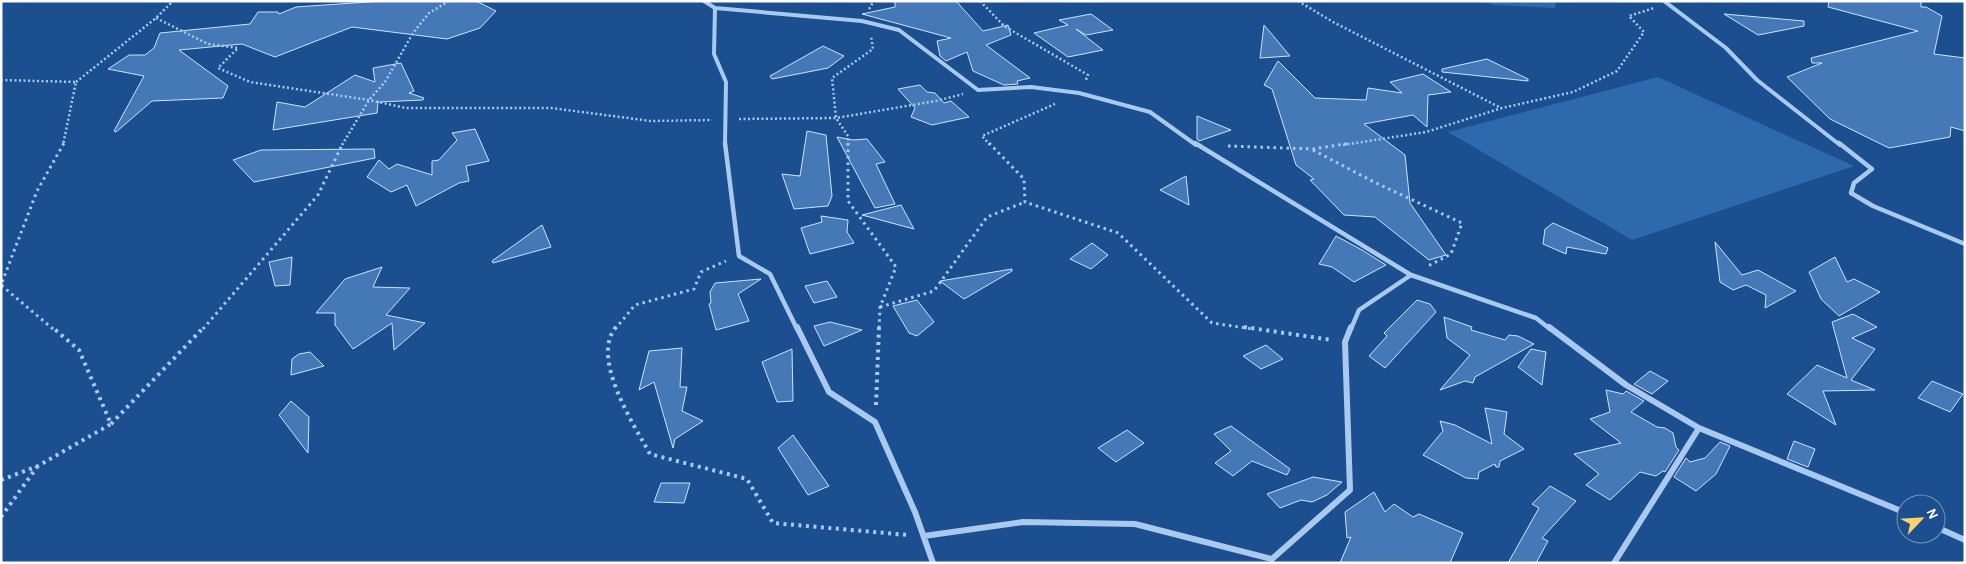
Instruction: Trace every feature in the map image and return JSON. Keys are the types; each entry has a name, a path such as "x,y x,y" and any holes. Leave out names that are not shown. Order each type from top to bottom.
{"street":[{"path":"704,1 715,8 862,21 899,30 978,90 1031,87 1079,93 1150,112 1197,145 1411,274 1536,318 1626,385 1699,428 1896,509"},
{"path":"1665,3 1726,48 1757,80 1872,169 1854,183 1851,193 1873,206 1965,244"},
{"path":"715,8 714,54 726,82 724,138 738,256 770,274 828,392 875,422 915,512 933,563"},
{"path":"924,536 1023,522 1135,524 1272,559 1350,490 1345,342 1359,310 1411,274"},
{"path":"1614,563 1699,428"},
{"path":"1946,531 1965,540"}],"path":[{"path":"1,80 76,82 156,18 173,1"},
{"path":"1,480 38,466 111,424 202,330 318,195 347,135 369,100 385,82 413,33 429,13 449,1"},
{"path":"980,1 1004,26 1088,75 1079,93 982,136 1024,179 1025,202"},
{"path":"1298,1 1333,22 1502,108"},
{"path":"1226,146 1313,149 1426,132 1502,108 1573,92 1617,71 1644,32 1630,16 1665,3"},
{"path":"156,18 208,44 238,48 218,68 250,82 369,100 406,108 551,108 651,121 836,118 936,101 978,90"},
{"path":"862,21 869,27 873,49 832,78 836,118 848,136 848,201 896,267 880,308 875,422"},
{"path":"76,82 65,141 37,191 1,286 79,350 111,424"},
{"path":"1313,149 1374,182 1462,223 1451,254 1411,274"},
{"path":"880,308 934,291 988,217 1025,202 1118,233 1212,323 1345,342"},
{"path":"738,256 701,272 694,289 635,305 610,334 608,366 624,407 650,454 746,479 773,523 924,536"},
{"path":"1,517 38,466"}],"shaded area":[{"path":"1479,1 1556,1 1555,8 1495,5"},
{"path":"1658,77 1854,166 1632,240 1448,132"}],"building":[{"path":"382,1 476,1 496,11 480,28 447,39 352,27 275,57 242,44 179,50 228,86 223,98 152,101 116,132 114,131 144,76 108,69 129,55 145,55 154,48 160,33 250,24 258,12 278,12 279,14 296,7"},
{"path":"895,1 956,1 983,31 1008,25 1011,35 986,45 1030,78 1017,81 1018,84 1004,85 973,71 967,52 946,61 940,56 937,41 951,38 862,14 895,7"},
{"path":"1829,1 1921,1 1921,7 1926,7 1942,16 1934,54 1965,58 1965,131 1951,127 1950,137 1889,148 1830,119 1787,77 1822,63 1812,63 1811,58 1918,31 1828,7"},
{"path":"1091,14 1113,30 1086,35 1076,29 1103,50 1068,57 1034,33 1068,25 1059,20"},
{"path":"1724,14 1804,21 1804,26 1758,35"},
{"path":"1264,25 1290,56 1260,58"},
{"path":"823,46 844,56 828,68 772,79 770,76"},
{"path":"1487,59 1528,79 1528,81 1442,72 1442,69"},
{"path":"1278,61 1315,98 1366,100 1368,88 1402,93 1390,82 1423,74 1451,92 1428,95 1427,127 1413,115 1364,124 1405,155 1410,203 1446,255 1429,260 1375,217 1344,215 1310,180 1314,179 1296,165 1272,89 1264,85"},
{"path":"401,63 414,91 409,93 424,98 423,100 378,102 377,113 273,130 277,102 305,107 355,75 375,82 373,68"},
{"path":"920,85 927,92 935,93 944,103 951,101 969,117 932,125 911,117 915,108 898,89"},
{"path":"1197,116 1231,130 1199,141 1197,139"},
{"path":"475,129 489,161 466,166 469,181 459,183 416,206 407,185 391,192 367,177 379,160 389,169 397,164 432,175 432,161 439,160 457,140 452,133"},
{"path":"807,131 826,135 832,196 828,206 794,209 782,174 800,176"},
{"path":"837,137 853,140 867,139 885,162 876,164 895,204 875,208"},
{"path":"374,149 375,158 254,182 233,160 261,150"},
{"path":"1186,176 1189,205 1160,190"},
{"path":"901,205 914,229 862,215"},
{"path":"821,216 848,220 847,232 854,243 810,254 801,228 822,222"},
{"path":"1553,223 1608,248 1606,254 1567,247 1566,254 1543,244 1545,229"},
{"path":"542,225 551,247 493,263 492,261"},
{"path":"1336,236 1386,265 1354,282 1332,267 1319,264"},
{"path":"1715,242 1742,275 1758,270 1796,291 1765,308 1766,295 1746,285 1733,290 1720,282"},
{"path":"1092,243 1108,255 1091,269 1070,259"},
{"path":"292,257 290,285 275,286 269,262"},
{"path":"1835,257 1847,282 1854,279 1880,292 1839,316 1821,299 1809,272"},
{"path":"382,267 373,287 410,288 386,315 425,323 394,350 392,323 353,349 335,325 335,313 316,313 345,279"},
{"path":"1012,269 1012,271 964,299 940,281"},
{"path":"761,279 738,294 749,321 716,330 709,304 711,303 710,292 715,283"},
{"path":"827,281 837,297 814,303 805,286"},
{"path":"917,300 934,322 917,336 909,333 893,306"},
{"path":"1417,300 1430,304 1436,312 1385,368 1369,356 1387,336 1384,333"},
{"path":"1853,314 1877,327 1852,338 1875,349 1851,380 1875,390 1823,391 1836,425 1787,394 1817,365 1847,378 1832,322"},
{"path":"1444,317 1472,327 1471,330 1505,340 1509,335 1518,336 1534,344 1475,377 1473,383 1465,381 1440,390 1470,355 1447,338"},
{"path":"830,322 862,330 824,346 814,326"},
{"path":"1266,345 1283,359 1261,369 1243,356"},
{"path":"682,348 680,387 687,387 682,411 703,421 675,439 673,448 654,382 639,390 649,351"},
{"path":"792,349 793,401 777,402 762,362"},
{"path":"1531,349 1546,352 1542,385 1518,367"},
{"path":"310,352 324,366 291,375 292,359 299,354"},
{"path":"1650,371 1668,381 1652,394 1634,384"},
{"path":"1932,381 1963,394 1950,412 1918,398"},
{"path":"1606,390 1623,394 1626,391 1644,401 1631,412 1657,427 1665,428 1673,433 1676,447 1679,450 1665,472 1663,471 1656,476 1640,472 1610,500 1586,485 1599,474 1574,454 1621,443 1590,419 1610,412"},
{"path":"291,401 309,417 308,453 279,415"},
{"path":"1485,408 1507,412 1504,434 1524,449 1500,461 1499,467 1496,467 1495,464 1479,472 1478,479 1466,478 1423,455 1443,431 1440,421 1455,425 1492,444"},
{"path":"1231,426 1290,469 1287,475 1252,461 1233,476 1215,463 1231,451 1214,434"},
{"path":"1127,430 1144,443 1116,462 1098,448"},
{"path":"793,435 829,486 808,495 778,448"},
{"path":"1794,441 1815,449 1808,467 1787,459"},
{"path":"1720,442 1730,446 1716,474 1696,491 1674,477 1686,458 1690,462 1705,458"},
{"path":"1313,477 1342,482 1327,495 1312,502 1301,500 1280,508 1267,494"},
{"path":"661,483 690,483 684,503 654,502"},
{"path":"1550,486 1576,501 1542,538 1548,541 1536,563 1508,563 1539,508 1532,504"},
{"path":"1374,492 1385,512 1394,504 1413,517 1419,514 1463,533 1450,563 1340,563 1351,537 1347,538 1345,512"}]}
